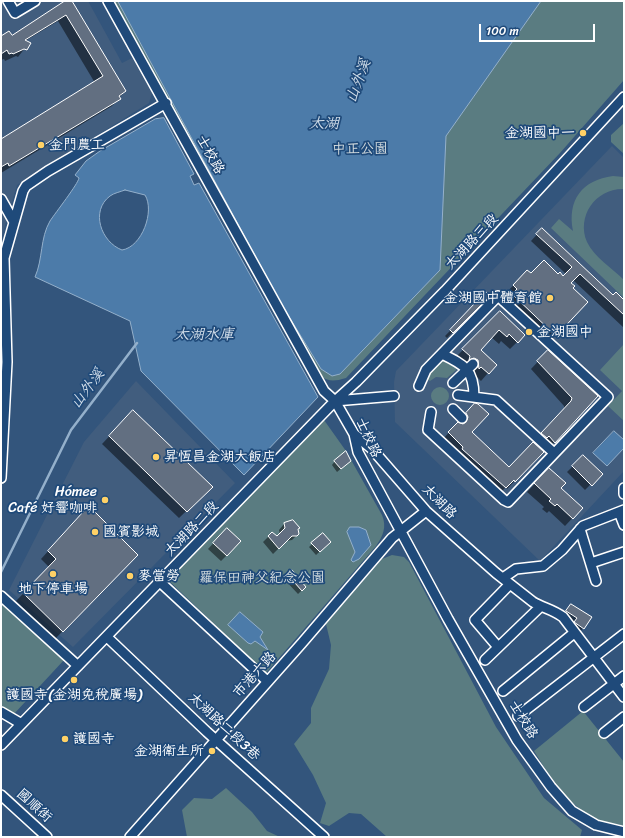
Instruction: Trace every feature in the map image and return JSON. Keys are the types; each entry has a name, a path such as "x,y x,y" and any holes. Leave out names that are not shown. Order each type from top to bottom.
{"street":[{"path":"8,1 15,13 35,1"},
{"name":"士校路","path":"108,1 319,381 327,394 335,401 354,434 358,452 517,740 562,801 581,817 603,827 624,832"},
{"name":"太湖路三段","path":"335,401 356,382 450,286 624,98"},
{"path":"1,478 7,362 3,257 23,191 26,186 100,140 166,103"},
{"path":"1,199 14,222"},
{"path":"419,386 422,375 498,296 608,397 508,502 428,430 432,412"},
{"path":"442,354 461,364 470,366"},
{"path":"453,383 470,366"},
{"path":"470,366 474,384 474,397"},
{"path":"458,395 496,400 554,453"},
{"path":"335,401 394,396"},
{"name":"太湖路二段","path":"1,745 20,723 78,666 335,401"},
{"path":"453,409 462,418"},
{"name":"太湖路","path":"354,434 372,449 426,511 506,581 540,607 546,606 563,617 624,698"},
{"path":"624,488 624,494"},
{"name":"市港六路","path":"130,837 382,549 426,511"},
{"path":"498,647 475,620 516,569 543,566 562,550 583,526 622,511 624,525"},
{"path":"580,529 596,581"},
{"path":"591,563 624,552"},
{"path":"160,582 267,681"},
{"path":"3,598 78,666"},
{"path":"485,660 540,607"},
{"path":"503,691 574,633"},
{"path":"518,716 624,634"},
{"name":"太湖路二段3巷","path":"106,637 324,837"},
{"path":"584,707 624,676"},
{"path":"1,712 20,723"},
{"path":"604,733 624,717"},
{"name":"國順街","path":"1,795 47,837"}],"shaded area":[{"name":"金門農工","path":"1,1 88,1 122,63 132,58 152,93 149,103 17,185 1,239"},
{"name":"金湖國中","path":"612,146 624,158 624,471 540,561 395,422 394,382 396,371"},
{"path":"136,381 235,483 73,647 9,590 84,442"}],"green space":[{"name":"太湖","path":"108,1 624,1 624,80 560,153 346,378 340,380 330,380 323,377 310,366"},
{"path":"624,123 624,154 611,142 611,135"},
{"path":"613,176 624,177 624,189 605,193 597,198 586,214 584,232 587,242 594,253 624,280 624,298 551,228 559,219 573,231 572,210 579,193 593,182 602,178"},
{"path":"624,344 624,421 608,406 622,391 600,370"},
{"path":"443,361 455,367 456,370 447,378 436,377 430,381 425,378 425,376 439,362"},
{"path":"436,387 444,387 449,392 447,403 444,405 436,405 431,400 431,392"},
{"name":"羅保田神父紀念公園","path":"324,420 346,451 382,515 384,531 376,546 266,673 167,579"},
{"path":"392,555 404,557 409,562 496,727 544,798 582,830 580,837 387,837 361,814 349,813 329,826 320,823 326,803 313,775 294,744 311,723 311,708 329,669 331,645 326,624 382,559"},
{"path":"1,600 64,660 13,715 1,708"},
{"path":"583,711 624,762 624,826 594,818 575,805 552,779 534,751"},
{"path":"226,788 252,812 267,831 280,837 187,837 182,810 194,798 212,799"}],"water":[{"name":"太湖","path":"118,1 541,1 446,136 440,270 340,374 332,376 321,369 280,302"},
{"name":"太湖水庫","path":"164,118 194,174 190,176 194,185 199,183 318,397 244,475 141,371 130,321 35,277 38,270 47,228 50,221 78,181 79,178 75,175 86,161 100,151 155,119","holes":["125,190 145,195 148,202 145,227 135,242 122,250 108,240 104,233 99,218 100,210 104,202 115,193"]},
{"path":"614,431 624,440 624,448 607,466 593,453"},
{"path":"350,527 359,527 366,530 371,545 359,559 353,562 351,560 355,552 347,532"},
{"path":"240,612 263,632 260,637 268,650 255,641 251,644 248,643 228,625"}],"building":[{"path":"65,1 72,1 126,91 119,96 121,99 9,166 8,163 1,167 1,139 103,76 66,15 25,40 31,43 27,50 24,49 13,54 9,54 7,50 1,54 1,36 9,31 12,35"},
{"name":"金湖國中體育館","path":"542,228 613,295 616,292 624,300 624,315 580,274 571,283 575,286 573,288 588,302 556,336 512,294 517,289 513,285 527,270 531,273 544,260 558,274 560,272 563,276 572,267 536,234"},
{"path":"486,292 490,296 453,333 450,330"},
{"path":"500,311 525,335 518,343 509,334 507,337 499,330 481,350 497,365 489,374 481,367 479,369 478,360 474,358 469,360 470,356 462,349"},
{"path":"548,350 598,396 555,443 549,436 547,438 541,433 571,401 572,398 537,361"},
{"path":"475,403 489,414 472,432 509,467 533,442 544,452 515,482 514,480 506,488 462,449 463,447 448,432 458,422 463,424 466,422 468,417 466,413"},
{"name":"昇恆昌金湖大飯店","path":"133,410 213,487 187,512 109,436"},
{"path":"346,451 351,461 341,469 334,461"},
{"path":"583,455 603,474 592,486 572,466"},
{"path":"549,468 566,483 561,488 583,508 573,519 557,504 555,506 549,501 551,499 534,483"},
{"path":"89,506 138,555 63,632 23,593 56,559 48,551"},
{"path":"293,520 300,528 298,529 299,534 297,536 292,536 279,549 268,536 272,532 277,536 285,528 284,523"},
{"path":"227,528 241,541 227,556 213,543"},
{"path":"323,533 331,542 320,552 311,543"},
{"path":"292,570 306,587 302,591 287,574"},
{"path":"571,604 592,617 584,629 574,622 577,618 566,611"}],"waterway":[{"name":"山外溪","path":"1,572 71,430 137,343"}],"place":[{"name":"金湖國中一","path":"583,133"},
{"name":"金門農工","path":"41,145"},
{"name":"金湖國中體育館","path":"550,298"},
{"name":"金湖國中","path":"529,332"},
{"name":"昇恆昌金湖大飯店","path":"156,457"},
{"name":"Hómee Café 好響咖啡","path":"105,500"},
{"name":"國賓影城","path":"95,532"},
{"name":"地下停車場","path":"53,574"},
{"name":"麥當勞","path":"130,576"},
{"name":"護國寺(金湖免稅廣場)","path":"74,680"},
{"name":"護國寺","path":"65,739"},
{"name":"金湖衛生所","path":"212,751"}],"park label":[{"name":"中正公園","path":"360,149"}]}
